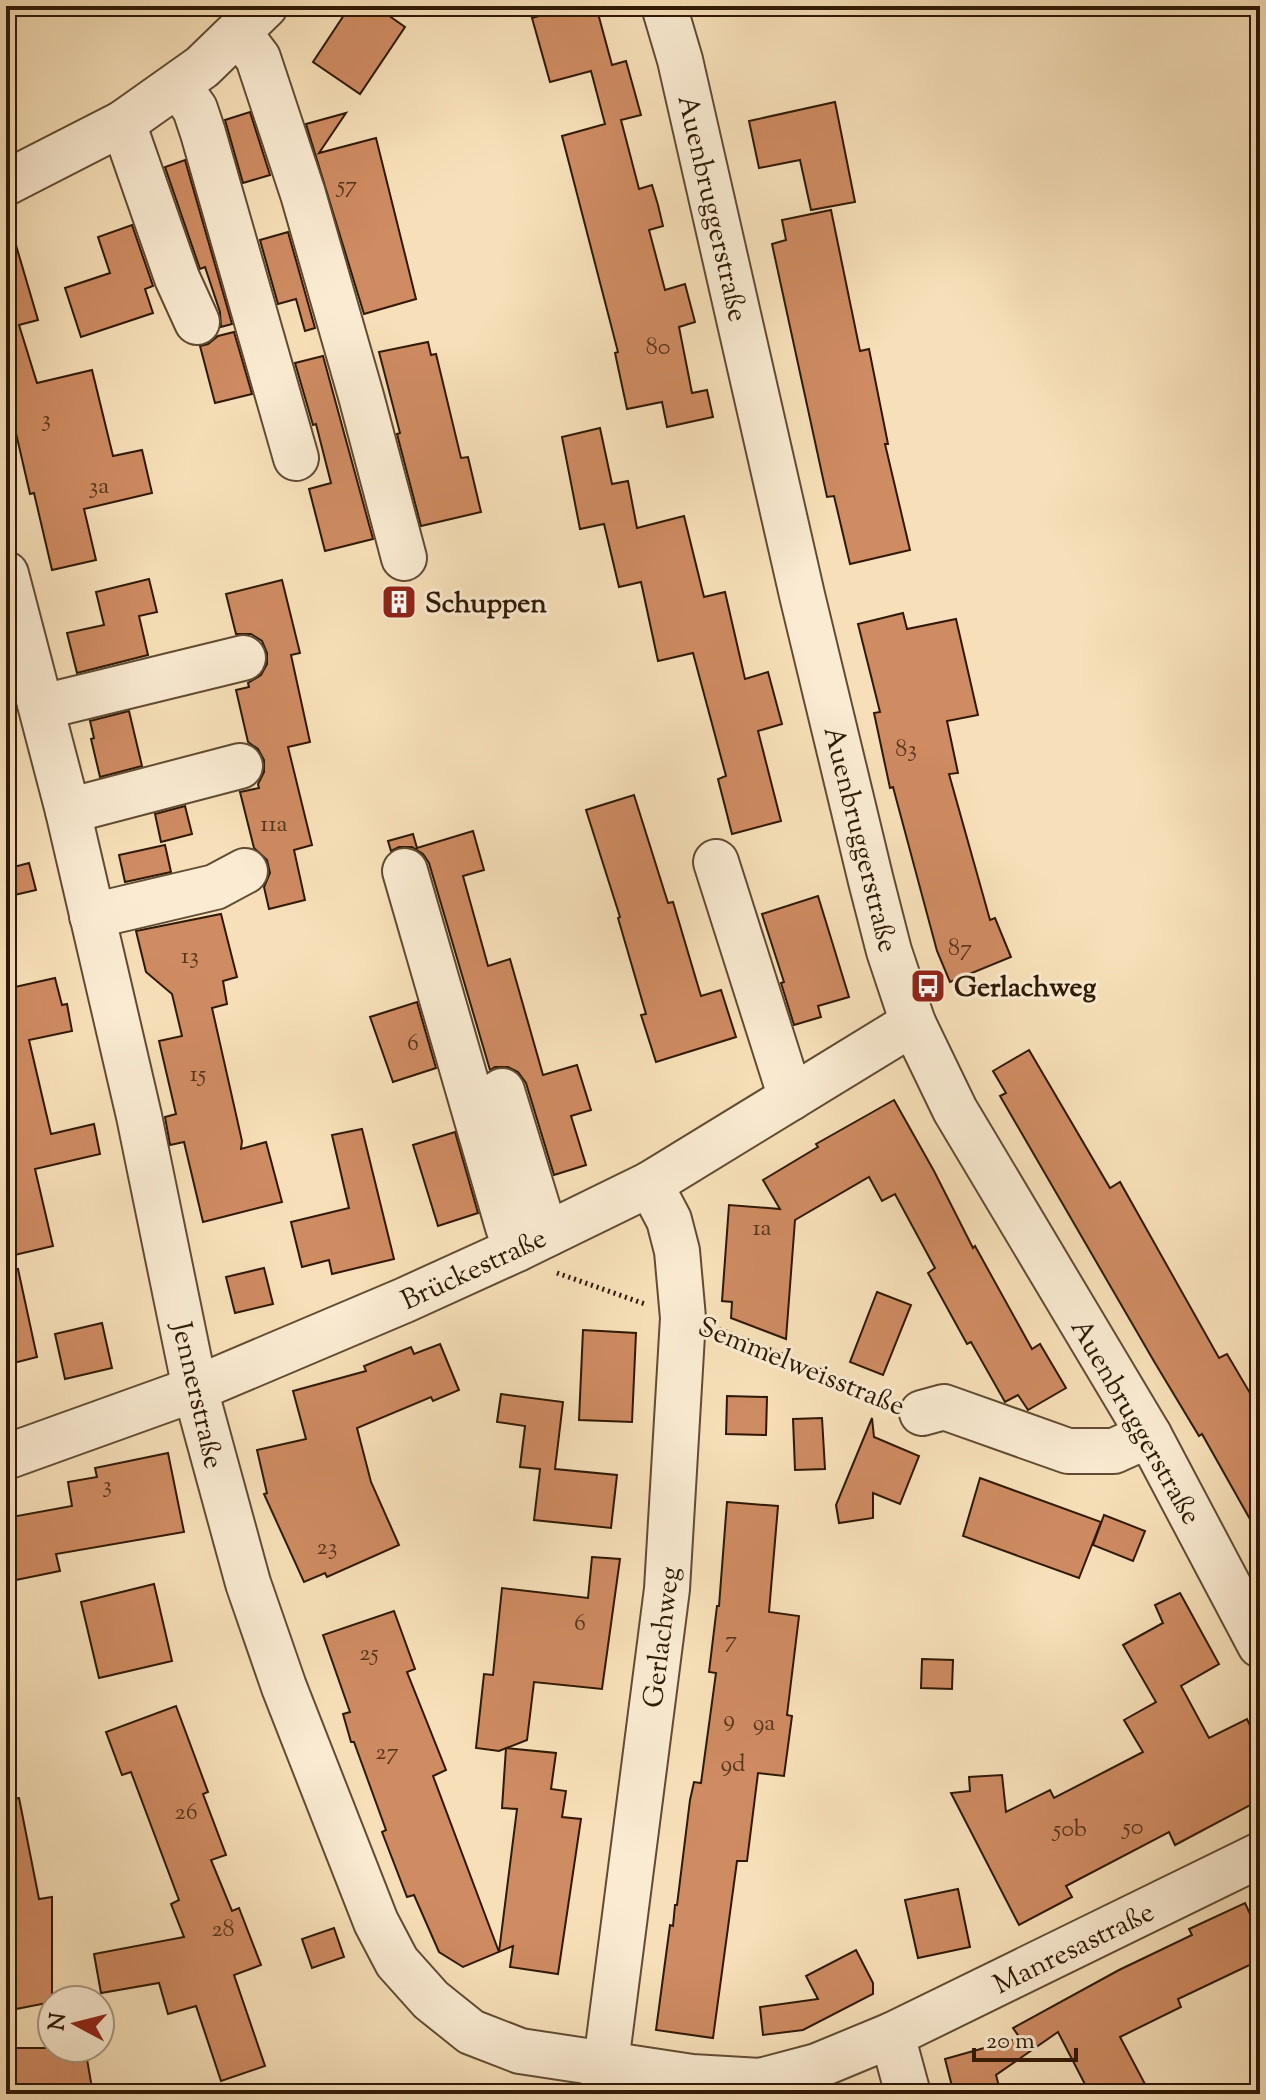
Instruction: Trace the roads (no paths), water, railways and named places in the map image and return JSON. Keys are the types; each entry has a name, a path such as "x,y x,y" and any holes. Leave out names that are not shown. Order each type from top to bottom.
{"street":[{"name":"Auenbruggerstraße","path":"664,6 680,60 871,881 889,951 913,1023 955,1110 1149,1435 1260,1645"},
{"path":"6,183 123,123 202,67 252,20"},
{"path":"252,20 258,58 303,194 404,558"},
{"path":"178,85 195,109 203,133 296,458"},
{"path":"123,123 177,278 197,322"},
{"name":"Jennerstraße","path":"6,574 68,811 139,1116 195,1389 248,1583 284,1687 376,1922 397,1962 431,2000 471,2032 604,2079"},
{"path":"42,707 243,658"},
{"path":"68,811 240,766"},
{"path":"716,862 791,1098"},
{"path":"92,916 215,887 245,871"},
{"path":"405,871 503,1212 525,1245"},
{"path":"455,989 525,1245"},
{"name":"Brückestraße","path":"6,1457 195,1389 525,1245 650,1184 913,1023"},
{"path":"502,1091 539,1212 525,1245"},
{"name":"Gerlachweg","path":"604,2079 667,1589 683,1318 675,1241 669,1220 650,1184"},
{"name":"Semmelweisstraße","path":"922,1413 944,1407 1068,1451 1114,1451 1149,1435"},
{"name":"Manresastraße","path":"604,2079 692,2077 760,2081 817,2066 892,2035 1260,1855"},
{"path":"892,2035 908,2094"}],"place":[{"name":"Schuppen","path":"399,602"},
{"name":"Gerlachweg","path":"928,986"}]}
